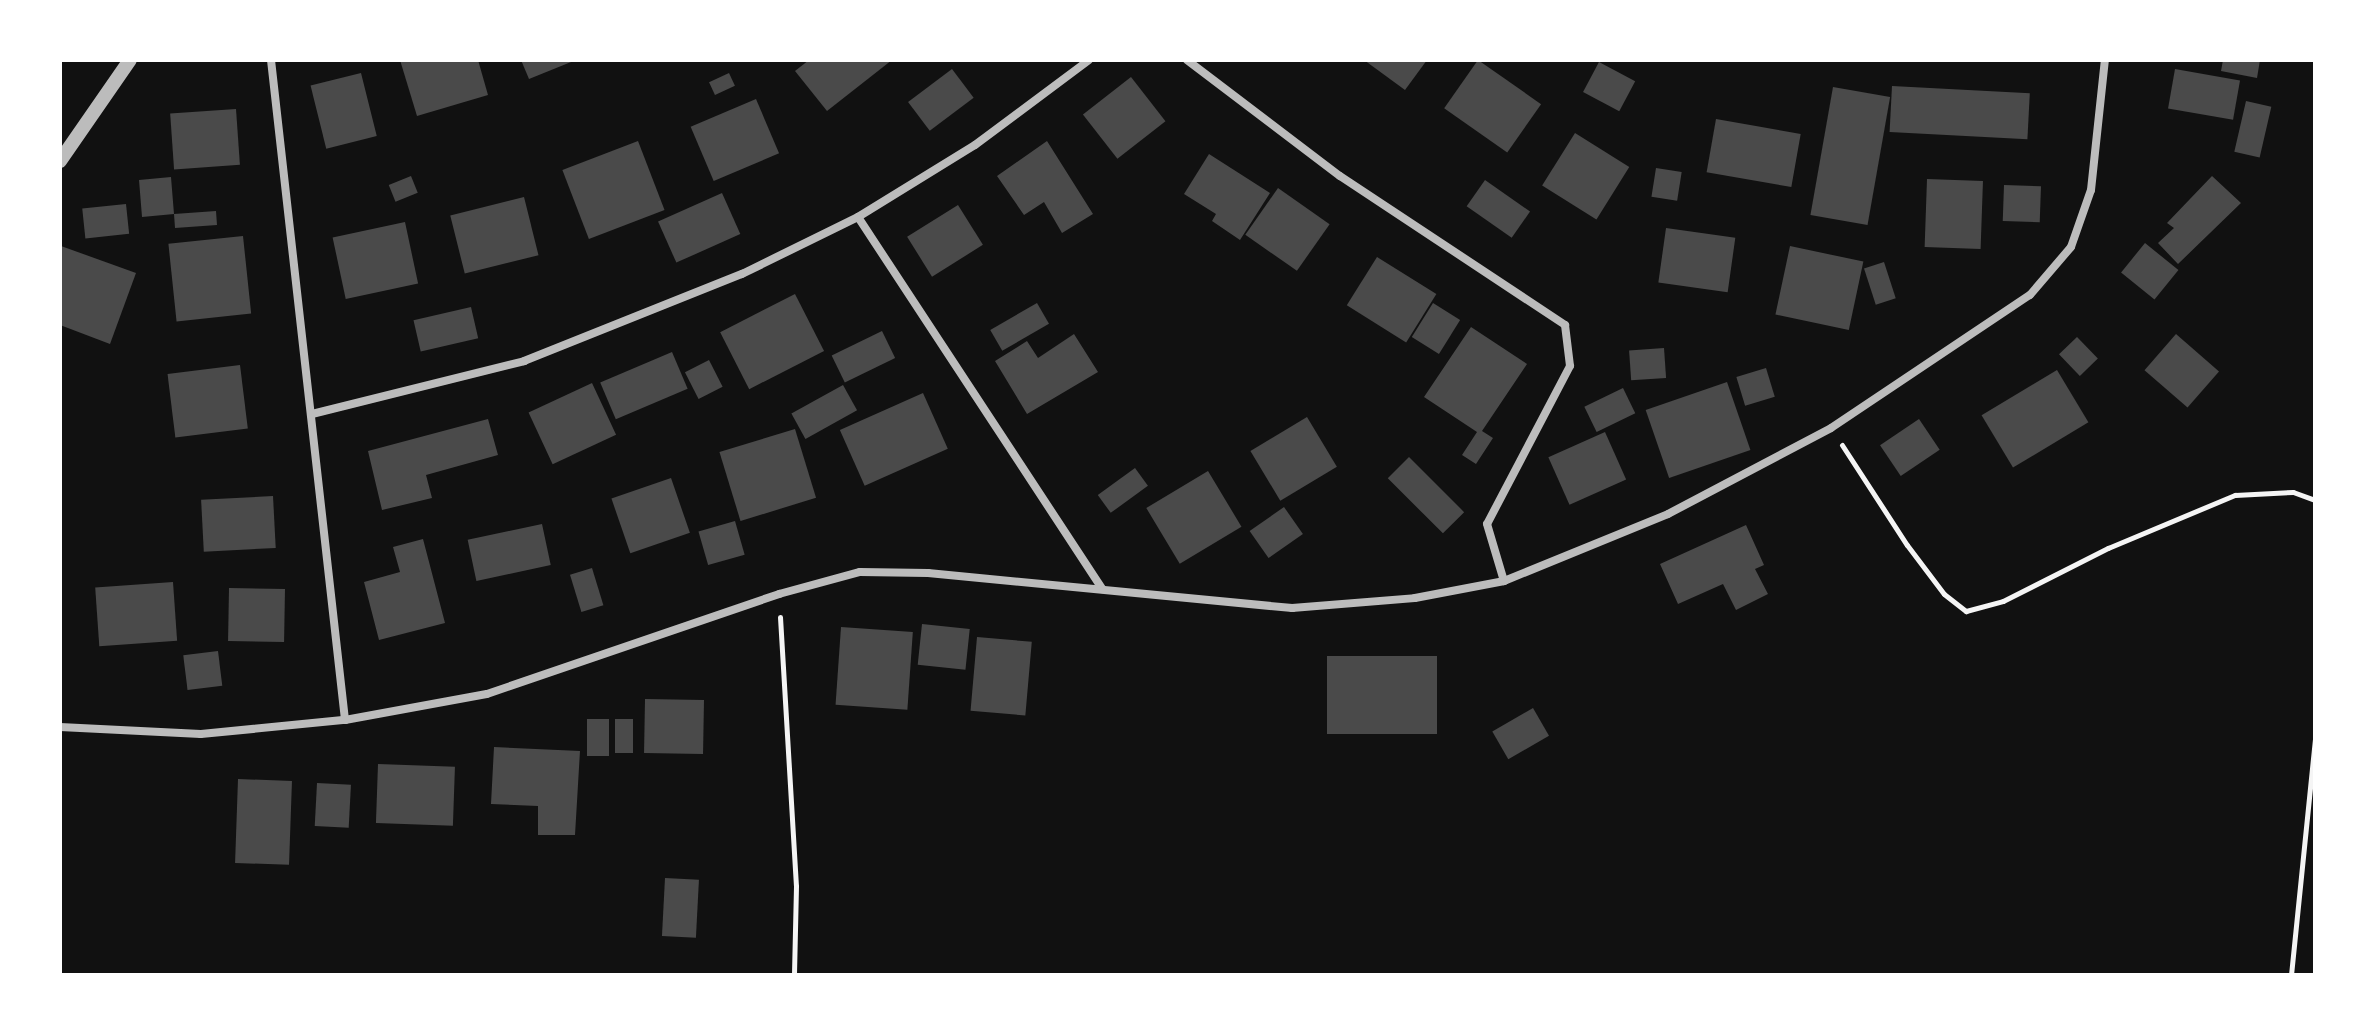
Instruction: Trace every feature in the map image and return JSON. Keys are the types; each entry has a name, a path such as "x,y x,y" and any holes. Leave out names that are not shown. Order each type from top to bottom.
{"street":[{"path":"60,161 130,60"},
{"path":"271,60 345,720"},
{"path":"312,414 524,361 656,312 858,217 975,145 1089,60"},
{"path":"1187,60 1340,176 1565,325 1570,366 1487,524 1504,581"},
{"path":"60,727 201,734 345,720 487,694 779,594 860,572 928,573 1292,608 1415,598 1504,581 1668,514 1831,428 2030,295 2071,247 2091,190 2105,60"},
{"path":"858,217 1102,589"}],"path":[{"path":"1831,428 1907,545 1944,594 1966,611 2003,601 2108,548 2235,495 2293,492 2315,500"},
{"path":"779,594 793,812 794,975"},
{"path":"2291,975 2315,737"}],"building":[{"path":"400,60 478,60 488,95 417,116"},
{"path":"521,60 576,60 529,79"},
{"path":"809,60 892,60 827,111 795,71"},
{"path":"1364,60 1427,60 1405,90"},
{"path":"1478,60 1541,104 1507,152 1444,108"},
{"path":"2223,60 2260,60 2257,78 2221,71"},
{"path":"1599,62 1635,81 1619,111 1583,92"},
{"path":"952,69 974,98 930,131 908,102"},
{"path":"2175,69 2240,80 2233,120 2168,108"},
{"path":"361,73 377,136 326,149 311,86"},
{"path":"729,73 735,86 715,95 709,82"},
{"path":"1131,77 1165,121 1117,159 1083,115"},
{"path":"1892,86 2030,93 2027,139 1890,132"},
{"path":"1833,87 1890,97 1868,225 1810,215"},
{"path":"756,99 779,153 714,181 691,127"},
{"path":"2246,101 2271,107 2260,158 2234,152"},
{"path":"236,109 240,165 174,169 170,114"},
{"path":"1716,119 1801,134 1791,187 1707,172"},
{"path":"1575,133 1629,167 1596,219 1542,186"},
{"path":"638,141 665,210 589,239 562,170"},
{"path":"1047,141 1093,214 1062,233 1044,202 1024,215 997,176"},
{"path":"1209,154 1270,193 1240,240 1212,221 1216,214 1184,194"},
{"path":"1656,168 1682,172 1677,201 1651,197"},
{"path":"411,176 418,193 395,202 389,185"},
{"path":"2212,176 2241,203 2178,264 2158,243 2174,228 2167,223"},
{"path":"171,177 174,214 142,217 139,180"},
{"path":"1927,179 1983,181 1981,249 1925,247"},
{"path":"1485,180 1530,212 1512,238 1467,206"},
{"path":"2004,185 2041,186 2040,222 2003,221"},
{"path":"1278,188 1330,224 1297,271 1245,235"},
{"path":"722,193 740,234 676,263 658,221"},
{"path":"524,197 539,255 465,274 450,215"},
{"path":"126,204 129,234 85,238 82,209"},
{"path":"958,205 983,245 932,277 907,237"},
{"path":"216,211 217,225 175,228 174,214"},
{"path":"405,222 418,284 346,299 333,237"},
{"path":"1666,228 1735,238 1728,292 1658,282"},
{"path":"243,236 251,314 177,321 168,244"},
{"path":"2145,243 2178,270 2155,300 2121,273"},
{"path":"61,246 136,273 110,344 60,325"},
{"path":"1790,246 1863,262 1849,330 1775,314"},
{"path":"1377,257 1436,294 1406,342 1347,305"},
{"path":"1884,262 1896,298 1876,305 1864,268"},
{"path":"795,294 824,351 749,389 720,332"},
{"path":"1037,303 1049,324 1002,351 990,330"},
{"path":"1433,303 1460,320 1439,354 1412,337"},
{"path":"471,307 478,338 421,351 414,320"},
{"path":"1471,327 1527,364 1482,431 1493,438 1476,464 1462,455 1477,432 1424,397"},
{"path":"882,331 895,358 845,383 832,356"},
{"path":"1074,334 1098,372 1027,414 995,361 1027,341 1038,358"},
{"path":"2176,334 2219,371 2188,408 2145,370"},
{"path":"2077,337 2098,359 2080,376 2059,354"},
{"path":"1664,348 1666,378 1631,380 1629,350"},
{"path":"672,352 688,389 616,419 600,382"},
{"path":"709,360 723,387 699,399 685,372"},
{"path":"240,365 248,429 175,437 168,374"},
{"path":"1766,368 1775,397 1745,406 1736,377"},
{"path":"2057,370 2088,422 2013,468 1982,415"},
{"path":"1727,382 1750,450 1669,478 1646,410"},
{"path":"592,383 616,435 553,464 529,413"},
{"path":"843,385 857,410 805,439 791,414"},
{"path":"1623,388 1635,413 1597,432 1584,407"},
{"path":"923,393 948,449 865,486 840,430"},
{"path":"1307,417 1337,467 1280,501 1250,451"},
{"path":"488,419 498,455 426,475 432,498 382,510 368,451"},
{"path":"1919,419 1940,450 1901,476 1880,445"},
{"path":"795,429 816,498 741,521 719,452"},
{"path":"1605,432 1626,480 1570,505 1548,457"},
{"path":"1409,457 1464,512 1443,533 1388,478"},
{"path":"1135,468 1148,486 1111,513 1098,495"},
{"path":"1208,471 1241,527 1180,564 1146,508"},
{"path":"671,478 690,533 630,553 611,499"},
{"path":"273,496 276,548 204,552 201,500"},
{"path":"1284,507 1303,534 1269,558 1250,531"},
{"path":"735,521 745,555 708,565 698,531"},
{"path":"542,524 551,565 476,581 468,540"},
{"path":"1746,525 1764,565 1755,569 1768,594 1736,610 1723,584 1678,604 1660,564"},
{"path":"423,539 445,623 379,640 364,582 400,572 393,547"},
{"path":"592,568 603,605 581,612 570,575"},
{"path":"173,582 177,641 99,646 95,587"},
{"path":"229,588 285,589 284,642 228,641"},
{"path":"922,624 970,629 965,670 918,665"},
{"path":"841,627 913,632 907,710 836,705"},
{"path":"977,637 1032,642 1025,716 971,711"},
{"path":"218,651 222,686 188,690 183,655"},
{"path":"1327,656 1437,656 1437,734 1327,734"},
{"path":"645,699 704,700 703,754 644,753"},
{"path":"1533,708 1549,736 1508,759 1492,732"},
{"path":"587,719 609,719 609,756 587,756"},
{"path":"615,719 633,719 633,753 615,753"},
{"path":"494,747 580,751 575,835 538,835 538,806 491,804"},
{"path":"378,764 455,767 453,826 376,823"},
{"path":"238,779 292,781 289,865 235,863"},
{"path":"317,783 351,785 349,828 315,826"},
{"path":"665,878 699,880 696,938 662,936"}]}
